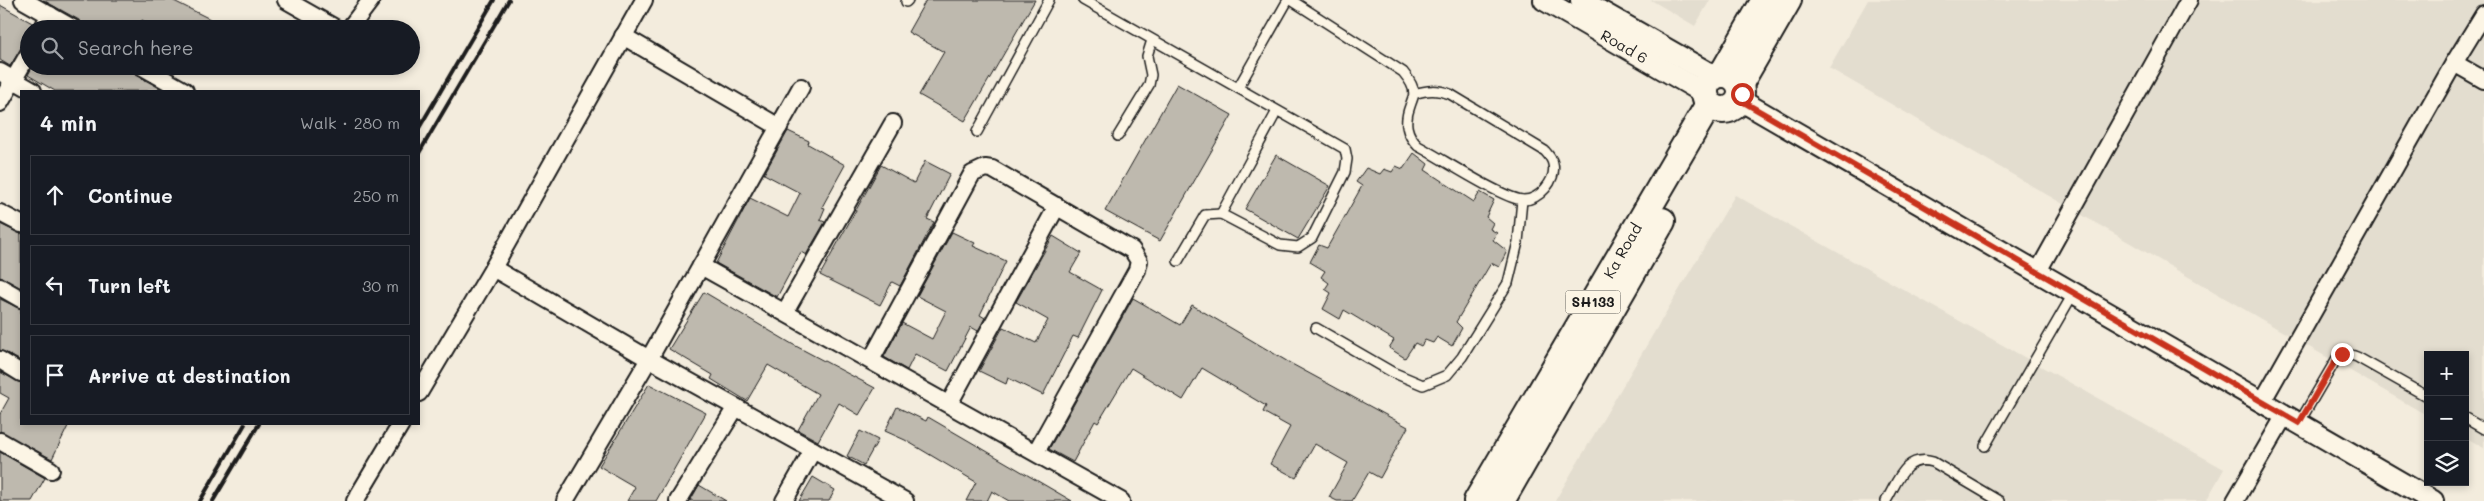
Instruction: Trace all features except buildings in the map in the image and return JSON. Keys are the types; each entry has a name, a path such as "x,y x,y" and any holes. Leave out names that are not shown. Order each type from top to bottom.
{"main road":[{"name":"Ka Road","path":"1501,501 1722,91 1765,0"},
{"name":"Ka Road","path":"1477,501 1722,91 1788,0"}],"street":[{"path":"23,0 44,20"},
{"path":"286,0 320,20"},
{"path":"356,20 372,0"},
{"path":"420,391 493,268 644,0"},
{"name":"Road 6","path":"1544,0 1722,91"},
{"name":"Road 6","path":"1581,0 1722,91"},
{"path":"2037,273 2189,0"},
{"path":"2262,402 2454,63 2484,14"},
{"path":"623,36 778,127"},
{"path":"0,103 6,76 20,62"},
{"path":"2454,63 2484,80"},
{"path":"157,75 183,90"},
{"path":"6,76 31,90"},
{"path":"565,501 649,359 801,87"},
{"path":"1722,91 2433,501"},
{"path":"785,312 893,123"},
{"path":"871,360 972,174 985,168 992,169 1132,250 1139,262 1137,270 1036,452"},
{"path":"950,404 1057,206"},
{"path":"0,213 20,223"},
{"path":"701,266 1121,501"},
{"path":"493,268 649,359 813,450 888,497 905,501"},
{"path":"0,287 20,298"},
{"path":"0,360 20,372"},
{"path":"678,501 736,407"},
{"path":"2235,501 2292,419"},
{"path":"355,501 400,425"},
{"path":"0,441 51,470"},
{"path":"784,501 813,450"}],"lane":[{"path":"977,132 1049,0"},
{"path":"1083,0 1345,149 1347,159 1345,172 1312,238 1298,247 1280,245 1221,214 1205,215 1178,261"},
{"path":"1238,88 1290,0 1394,65 1410,81 1414,94 1406,116 1410,138 1418,146 1510,196 1522,200 1532,200 1542,194 1553,174 1554,165 1545,151 1450,94 1439,90 1427,90 1414,94"},
{"path":"1118,136 1149,85 1151,75 1147,56 1152,40"},
{"path":"1221,214 1277,110"},
{"path":"1316,328 1392,372 1423,385 1447,375 1462,357 1508,284 1518,242 1522,200"},
{"path":"1984,446 2074,294"},
{"path":"2292,419 2337,358 2342,354 2357,357 2426,396"},
{"path":"2469,420 2484,429"},
{"path":"1886,501 1905,469 1914,461 1923,459 1933,462 1999,501"}],"shaded area":[{"path":"1651,0 1710,0 1695,26"},
{"path":"1868,0 2484,0 2484,448 2469,439 2469,351 2424,351 2424,414 1829,68"},
{"path":"1735,195 2224,469 2206,501 1555,501"}],"railway":[{"path":"420,126 494,0"},
{"path":"420,151 509,0"},
{"path":"200,501 244,425"},
{"path":"213,501 258,425"}],"route":[{"path":"1742,94 1740,100 2299,423 2337,358 2342,354"}]}
